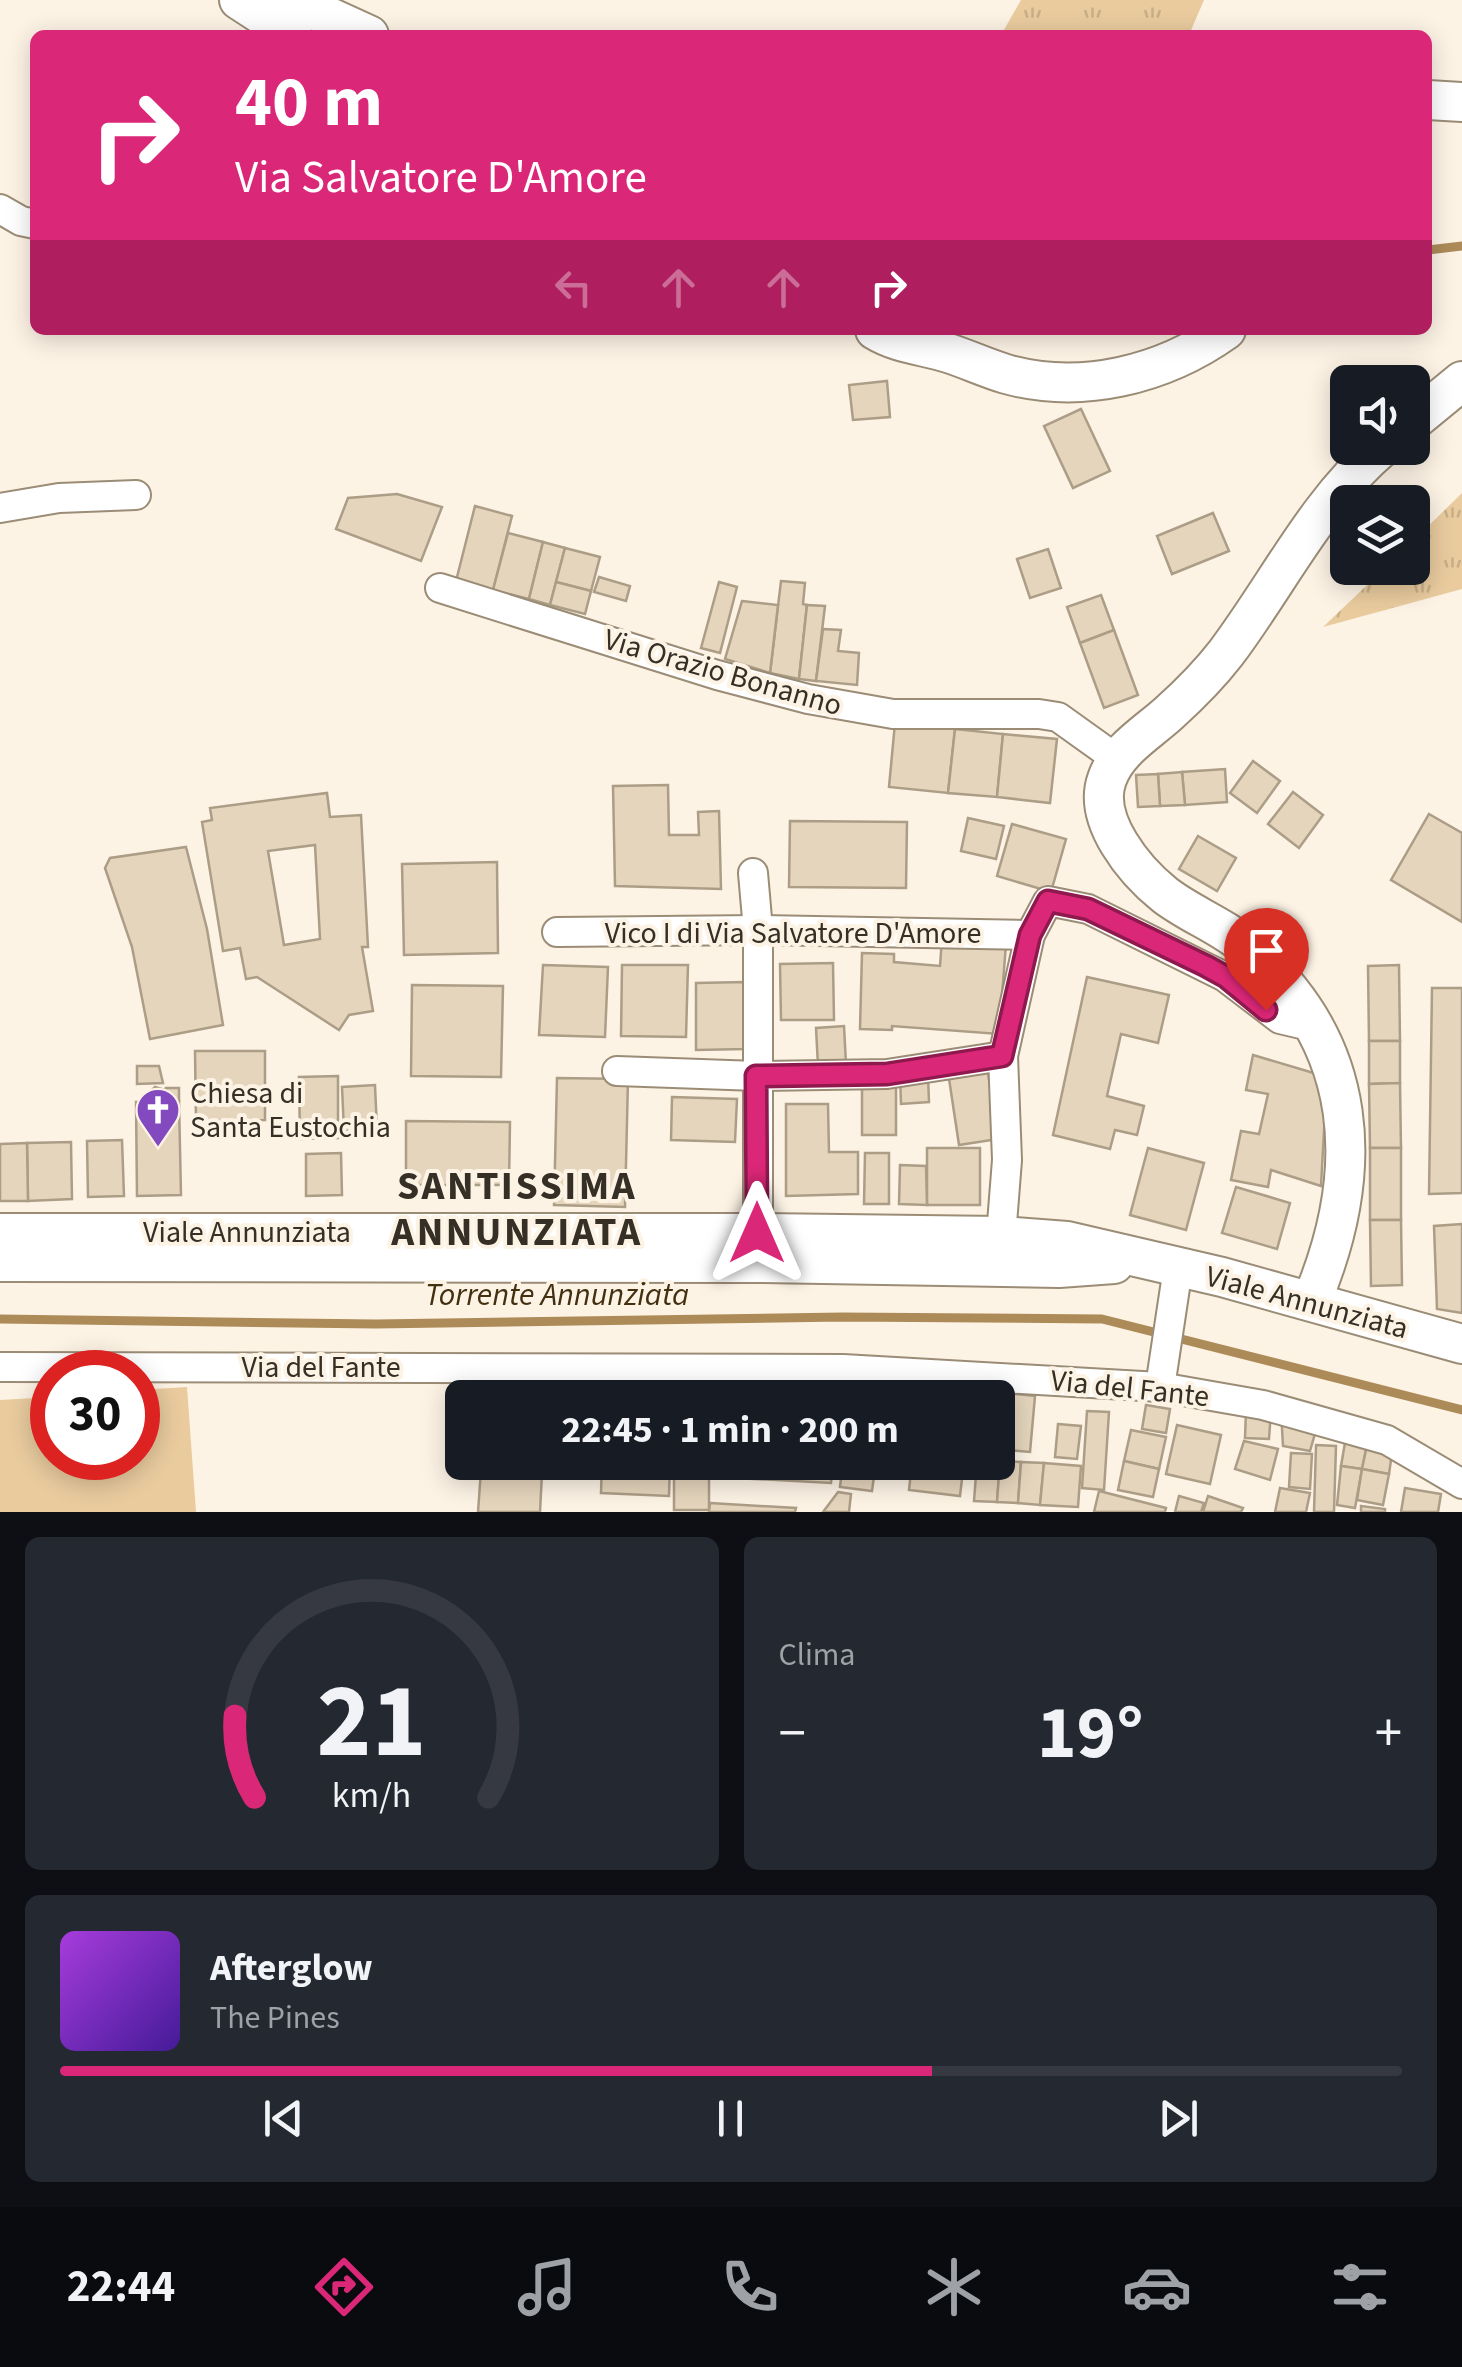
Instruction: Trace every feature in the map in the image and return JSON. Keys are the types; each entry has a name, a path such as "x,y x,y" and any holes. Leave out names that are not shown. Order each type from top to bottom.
{"main road":[{"path":"239,0 285,30"},
{"path":"292,0 358,30"},
{"path":"1432,99 1462,102"},
{"path":"884,335 893,340 937,342 1008,374 1098,381 1159,366 1218,335"},
{"path":"1430,408 1462,382"},
{"path":"1312,1300 1339,1226 1348,1164 1336,1077 1314,1027 1288,987 1250,949 1167,896 1132,862 1104,806 1108,776 1118,760 1210,672 1330,500 1364,465"},
{"name":"Viale Annunziata","path":"0,1234 256,1235 758,1248 1168,1275 1312,1300 1462,1344"},
{"name":"Viale Annunziata","path":"0,1262 256,1235"},
{"name":"Viale Annunziata","path":"758,1248 1001,1236 1067,1241 1168,1275"}],"street":[{"path":"0,209 30,223"},
{"path":"0,508 58,498 136,495"},
{"name":"Via Orazio Bonanno","path":"440,588 717,675 808,699 893,714 1058,717 1118,760"},
{"path":"753,873 758,930 758,1248"},
{"path":"1001,1236 1007,1160 1002,1056 1030,935 1048,901 1088,909 1226,977 1280,1019 1314,1027"},
{"name":"Vico I di Via Salvatore D'Amore","path":"557,932 758,930 1030,935"},
{"path":"617,1072 887,1074 1002,1056"},
{"path":"1161,1377 1168,1275"},
{"name":"Via del Fante","path":"0,1367 843,1369 1161,1377 1387,1440 1462,1484"}],"green space":[{"path":"1021,0 1204,0 1191,30 1004,30"},
{"path":"1462,493 1462,589 1323,627 1367,585 1430,585 1430,524"},
{"path":"187,1387 196,1512 0,1512 0,1400 30,1398 30,1480 160,1480 160,1389"}],"building":[{"path":"887,381 890,417 853,420 849,385"},
{"path":"1081,409 1110,471 1073,488 1044,426"},
{"path":"397,494 442,507 421,561 336,529 348,498"},
{"path":"475,506 512,516 493,590 456,581"},
{"path":"1213,513 1229,551 1172,574 1157,536"},
{"path":"508,533 543,542 529,599 493,590"},
{"path":"543,542 565,548 550,605 529,599"},
{"path":"565,548 600,557 591,591 556,582"},
{"path":"1048,549 1061,588 1030,598 1017,559"},
{"path":"599,577 630,586 626,601 594,592"},
{"path":"781,581 805,583 803,604 807,605 799,679 770,673"},
{"path":"556,582 591,591 585,614 550,605"},
{"path":"719,582 737,587 720,653 701,648"},
{"path":"1101,595 1114,630 1080,643 1067,607"},
{"path":"742,601 778,605 770,673 725,659"},
{"path":"807,605 825,606 816,681 799,679"},
{"path":"823,629 841,630 838,651 859,653 857,685 816,681"},
{"path":"1114,630 1138,695 1104,708 1080,643"},
{"path":"895,723 955,729 948,793 889,787"},
{"path":"955,729 1003,734 997,797 948,793"},
{"path":"1003,734 1057,739 1050,803 997,797"},
{"path":"1253,761 1280,781 1257,813 1230,793"},
{"path":"1225,769 1227,802 1185,805 1182,772"},
{"path":"1182,772 1185,805 1160,806 1158,774"},
{"path":"1158,774 1160,806 1138,807 1136,775"},
{"path":"668,785 669,835 699,835 698,812 719,811 721,889 615,886 613,786"},
{"path":"1293,792 1323,815 1299,848 1268,824"},
{"path":"327,793 330,817 361,815 368,947 362,947 373,1011 349,1015 339,1030 257,977 246,979 240,948 223,951 202,822 212,820 210,808","holes":["315,845 320,939 284,945 268,851"]},
{"path":"1429,814 1462,833 1462,922 1391,880"},
{"path":"968,818 1004,826 996,859 961,851"},
{"path":"790,821 907,822 906,888 789,887"},
{"path":"1012,824 1066,839 1051,892 997,876"},
{"path":"1198,836 1236,858 1217,891 1179,869"},
{"path":"186,847 207,929 223,1025 150,1039 132,947 105,868 110,858"},
{"path":"497,862 498,953 404,955 402,864"},
{"path":"942,938 1006,944 999,1034 892,1026 892,1030 860,1029 862,953 894,954 894,962 940,966"},
{"path":"833,963 834,1020 781,1020 780,964"},
{"path":"543,965 608,967 605,1037 539,1035"},
{"path":"622,965 688,965 686,1037 621,1036"},
{"path":"1399,965 1400,1041 1369,1041 1368,966"},
{"path":"1087,977 1169,995 1158,1043 1121,1034 1107,1096 1144,1106 1137,1135 1115,1130 1110,1149 1053,1135"},
{"path":"745,982 746,1049 696,1050 696,983"},
{"path":"412,985 503,986 501,1077 411,1076"},
{"path":"1432,988 1462,988 1462,1193 1429,1194"},
{"path":"844,1026 846,1064 818,1066 816,1028"},
{"path":"1369,1041 1400,1041 1400,1083 1369,1084"},
{"path":"195,1051 265,1051 265,1120 196,1121"},
{"path":"1253,1055 1327,1077 1321,1186 1271,1170 1268,1187 1231,1180 1241,1131 1259,1134 1268,1094 1246,1090"},
{"path":"137,1066 159,1066 163,1083 137,1084"},
{"path":"987,1066 998,1139 959,1145 948,1072"},
{"path":"928,1075 929,1102 901,1104 900,1076"},
{"path":"338,1076 338,1138 300,1139 299,1077"},
{"path":"557,1078 628,1079 625,1207 554,1205"},
{"path":"1400,1083 1401,1148 1370,1148 1369,1084"},
{"path":"896,1084 896,1135 862,1135 862,1085"},
{"path":"375,1085 377,1130 344,1131 342,1087"},
{"name":"Chiesa di Santa Eustochia","path":"155,1087 165,1090 167,1102 179,1101 181,1195 137,1196 136,1102 150,1102 150,1092"},
{"path":"166,1088 179,1088 179,1101 167,1102"},
{"path":"672,1097 737,1099 735,1142 671,1140"},
{"path":"786,1104 828,1104 829,1152 858,1152 858,1194 786,1196"},
{"path":"406,1121 510,1122 509,1185 406,1185"},
{"path":"122,1140 124,1196 88,1197 87,1141"},
{"path":"71,1142 72,1199 28,1201 27,1143"},
{"path":"27,1143 28,1201 0,1201 0,1144"},
{"path":"927,1148 980,1148 980,1205 927,1205"},
{"path":"1148,1148 1204,1163 1186,1230 1130,1215"},
{"path":"1370,1148 1401,1148 1401,1220 1370,1220"},
{"path":"341,1153 342,1195 306,1196 306,1154"},
{"path":"865,1153 889,1153 889,1204 864,1204"},
{"path":"900,1165 926,1166 927,1205 899,1204"},
{"path":"1236,1187 1290,1203 1277,1249 1222,1233"},
{"path":"1370,1220 1401,1220 1402,1285 1371,1286"},
{"path":"1462,1224 1462,1313 1437,1309 1434,1226"},
{"path":"1015,1394 1035,1396 1030,1452 1015,1451"},
{"path":"1146,1405 1170,1409 1166,1433 1142,1429"},
{"path":"1246,1410 1271,1411 1269,1439 1245,1438"},
{"path":"1087,1411 1109,1412 1104,1490 1082,1488"},
{"path":"1281,1411 1318,1423 1310,1451 1283,1446"},
{"path":"1058,1424 1081,1426 1077,1459 1055,1457"},
{"path":"1177,1425 1221,1435 1210,1484 1166,1474"},
{"path":"1131,1430 1166,1437 1159,1469 1124,1461"},
{"path":"1346,1437 1367,1445 1362,1469 1341,1466"},
{"path":"1244,1441 1278,1449 1270,1480 1235,1469"},
{"path":"1316,1445 1336,1446 1334,1512 1314,1512"},
{"path":"1367,1445 1392,1453 1389,1474 1362,1469"},
{"path":"1291,1453 1312,1454 1310,1489 1289,1487"},
{"path":"1124,1461 1159,1469 1153,1497 1118,1490"},
{"path":"1015,1462 1021,1462 1018,1503 997,1502 999,1480 1015,1480"},
{"path":"1021,1462 1044,1463 1040,1505 1018,1503"},
{"path":"1044,1463 1081,1466 1078,1507 1040,1505"},
{"path":"1341,1466 1362,1469 1355,1508 1337,1505"},
{"path":"1362,1469 1389,1474 1383,1505 1357,1500"},
{"path":"480,1480 542,1480 540,1512 478,1512"},
{"path":"601,1480 669,1480 669,1496 601,1493"},
{"path":"674,1480 709,1480 709,1510 674,1510"},
{"path":"774,1480 831,1480 831,1483"},
{"path":"841,1480 874,1480 872,1491 840,1487"},
{"path":"910,1480 962,1480 960,1496 909,1490"},
{"path":"976,1480 999,1480 997,1502 974,1501"},
{"path":"1280,1488 1310,1493 1306,1512 1275,1512"},
{"path":"1405,1488 1441,1494 1438,1512 1401,1512"},
{"path":"1099,1491 1166,1508 1165,1512 1094,1512"},
{"path":"838,1492 851,1494 849,1512 823,1512"},
{"path":"1179,1496 1204,1503 1201,1512 1175,1512"},
{"path":"1208,1496 1243,1508 1241,1512 1203,1512"},
{"path":"710,1503 796,1508 795,1512 709,1512"},
{"path":"1361,1506 1385,1509 1385,1512 1361,1512"}],"waterway":[{"path":"1432,250 1462,246"},
{"name":"Torrente Annunziata","path":"0,1319 376,1324 842,1317 1102,1319 1462,1410"}],"place":[{"name":"Chiesa di Santa Eustochia","path":"158,1148"}],"district":[{"name":"SANTISSIMA ANNUNZIATA","path":"517,1208"}],"route":[{"path":"757,1233 756,1076 887,1074 1002,1056 1030,935 1048,901 1088,909 1206,966 1266,1010"}]}
